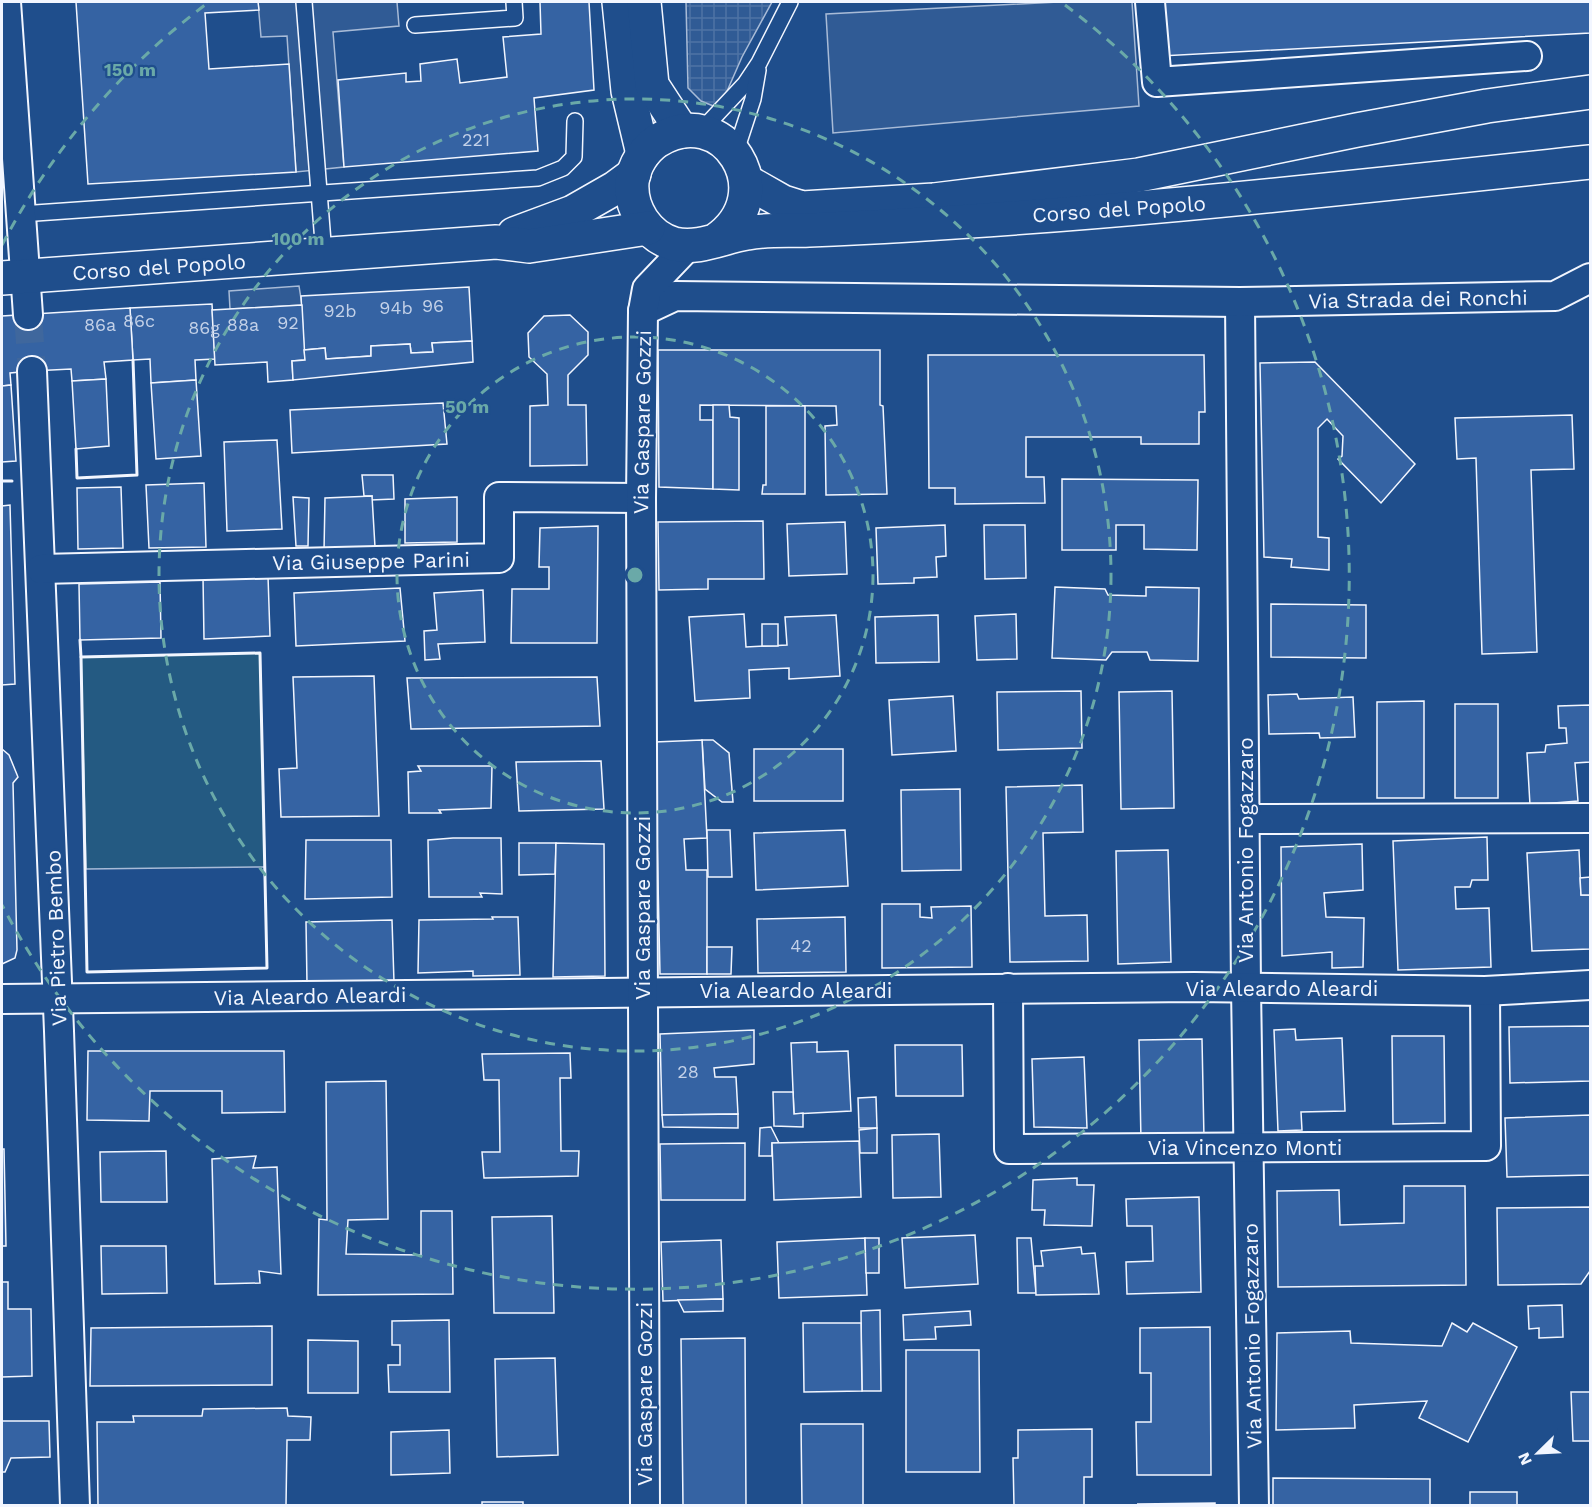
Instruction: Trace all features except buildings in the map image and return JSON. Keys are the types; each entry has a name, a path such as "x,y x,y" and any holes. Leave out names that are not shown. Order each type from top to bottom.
{"street":[{"path":"6,2 21,214 14,277 28,315"},
{"path":"619,2 638,164 634,203 648,228 666,241 702,243 737,221 743,209 741,168"},
{"path":"644,2 652,85 691,132"},
{"path":"1150,2 1157,82 1527,56"},
{"name":"Corso del Popolo","path":"496,242 573,212 615,188 654,143 667,135 691,132 724,142 741,168 783,201 802,208 847,206 934,200 1139,175 1443,114 1590,92"},
{"name":"Corso del Popolo","path":"702,243 749,232 892,226 1221,201 1590,162"},
{"name":"Corso del Popolo","path":"14,277 496,242 529,246 648,228"},
{"name":"Via Gaspare Gozzi","path":"645,1506 641,498 643,311 647,289 702,243"},
{"name":"Via Strada dei Ronchi","path":"643,311 675,296 1240,302 1555,296 1590,278"},
{"name":"Via Antonio Fogazzaro","path":"1240,302 1246,987 1254,1506"},
{"name":"Via Pietro Bembo","path":"32,371 58,999 75,1506"},
{"name":"Via Giuseppe Parini","path":"41,569 499,558 500,497 641,498"},
{"path":"1245,819 1590,818"},
{"name":"Via Aleardo Aleardi","path":"2,999 1008,988 1246,987 1485,991 1590,985"},
{"name":"Via Vincenzo Monti","path":"1008,988 1009,1149 1486,1146 1485,991"}],"lane":[{"path":"304,2 324,255"},
{"path":"415,26 515,18 514,2"},
{"path":"691,132 745,84 759,63 790,2"},
{"path":"741,168 759,63"},
{"path":"21,214 320,195 538,178 563,168 573,157 575,121"}],"shaded area":[{"path":"258,2 397,2 399,26 333,32 344,167 296,172 287,36 261,37"},
{"path":"686,2 772,2 742,57 724,98 716,107 701,101 688,88"},
{"path":"1058,2 1132,2 1139,106 833,133 826,14"},
{"path":"299,286 302,305 230,309 229,291"},
{"path":"260,653 265,867 86,869 81,657"}],"tunnel":[{"path":"28,315 32,371"}],"wall":[{"path":"76,449 77,478 137,475 133,360"},
{"path":"2,481 12,481"},
{"path":"80,640 81,657"},
{"path":"260,653 267,968 87,972 81,657 260,653"}]}
